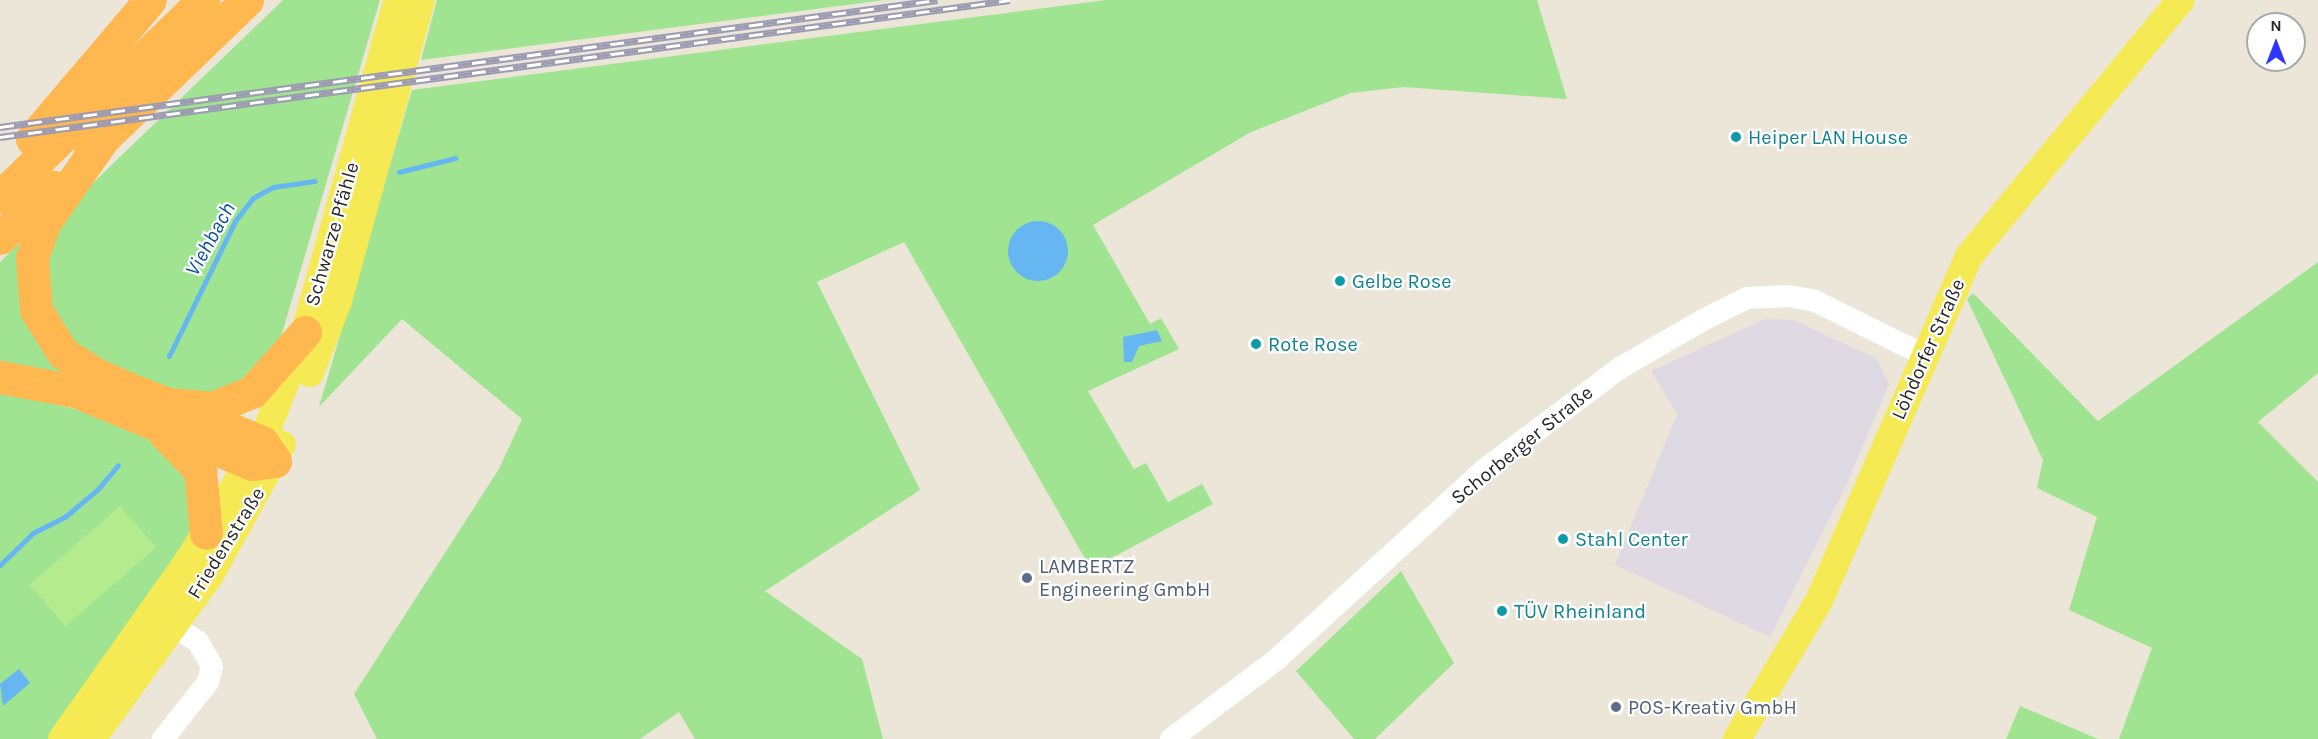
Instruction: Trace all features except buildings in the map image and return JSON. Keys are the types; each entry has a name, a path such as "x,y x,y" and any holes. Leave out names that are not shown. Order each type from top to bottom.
{"highway":[{"path":"3,194 17,158 150,0"},
{"path":"3,194 203,0"},
{"path":"0,238 247,0"},
{"path":"105,136 41,229 32,258 32,296 47,334 74,361 170,404 263,456"},
{"path":"170,404 212,408 241,400 271,375 305,332"},
{"path":"0,376 54,385 130,413 263,456"},
{"path":"130,413 174,440 198,465 206,493 206,533"}],"main road":[{"name":"Schwarze Pfähle","path":"263,456 305,332 398,0"},
{"name":"Schwarze Pfähle","path":"263,456 338,301 421,0"},
{"name":"Löhdorfer Straße","path":"1737,739 1819,601 1924,355 1985,232 2181,0"},
{"name":"Friedenstraße","path":"92,739 163,618 206,533 263,456"},
{"name":"Friedenstraße","path":"62,739 163,618 210,575 263,456"}],"street":[{"name":"Schorberger Straße","path":"1171,739 1277,659 1484,470 1620,368 1703,320 1747,298 1788,296 1815,302 1924,355"},
{"path":"163,618 205,650 212,673 163,739"}],"shaded area":[{"path":"1765,319 1793,320 1876,358 1889,384 1846,486 1770,637 1615,565 1677,414 1651,371"}],"green space":[{"path":"283,0 380,0 281,337 269,365 219,400 149,388 68,338 50,312 43,281 50,246 70,205"},
{"path":"437,0 885,0 421,60"},
{"path":"1106,0 1537,0 1567,99 1404,87 1351,93 1251,132 1093,225 1150,324 1161,318 1179,349 1088,391 1134,469 1146,463 1168,502 1202,484 1213,504 1091,569 904,242 817,282 920,490 765,591 862,659 883,739 695,739 679,712 640,739 377,739 354,694 499,469 522,419 402,319 319,407 412,90"},
{"path":"30,233 24,282 86,379 0,370 0,262"},
{"path":"2318,262 2318,373 2258,422 2318,482 2318,739 2119,739 2152,648 2069,610 2097,517 2037,488 2043,460 1967,299 1973,293 2098,421"},
{"path":"0,390 124,422 184,459 192,534 51,739 0,739"},
{"path":"120,506 156,548 66,626 29,585"},
{"path":"1401,571 1454,663 1375,739 1354,739 1296,671"},
{"path":"2020,706 2098,739 2006,739"}],"water":[{"path":"1032,221 1044,221 1055,226 1063,234 1068,251 1066,263 1055,276 1044,281 1032,281 1021,276 1013,268 1008,257 1008,245 1013,234 1021,226"},
{"path":"1157,330 1162,341 1139,346 1132,362 1124,362 1123,337"},
{"path":"19,669 30,683 3,706 0,684"}],"waterway":[{"name":"Viehbach","path":"399,172 455,158"},
{"name":"Viehbach","path":"169,356 235,221 253,198 273,187 315,181"},
{"name":"Viehbach","path":"0,565 33,533 66,516 98,489 118,465"}],"railway":[{"path":"0,127 937,0"},
{"path":"0,137 1010,0"}],"place":[{"name":"Heiper LAN House","path":"1736,137"},
{"name":"Gelbe Rose","path":"1340,281"},
{"name":"Rote Rose","path":"1256,344"},
{"name":"Stahl Center","path":"1563,539"},
{"name":"LAMBERTZ Engineering GmbH","path":"1027,578"},
{"name":"TÜV Rheinland","path":"1502,611"},
{"name":"POS-Kreativ GmbH","path":"1616,707"}]}
